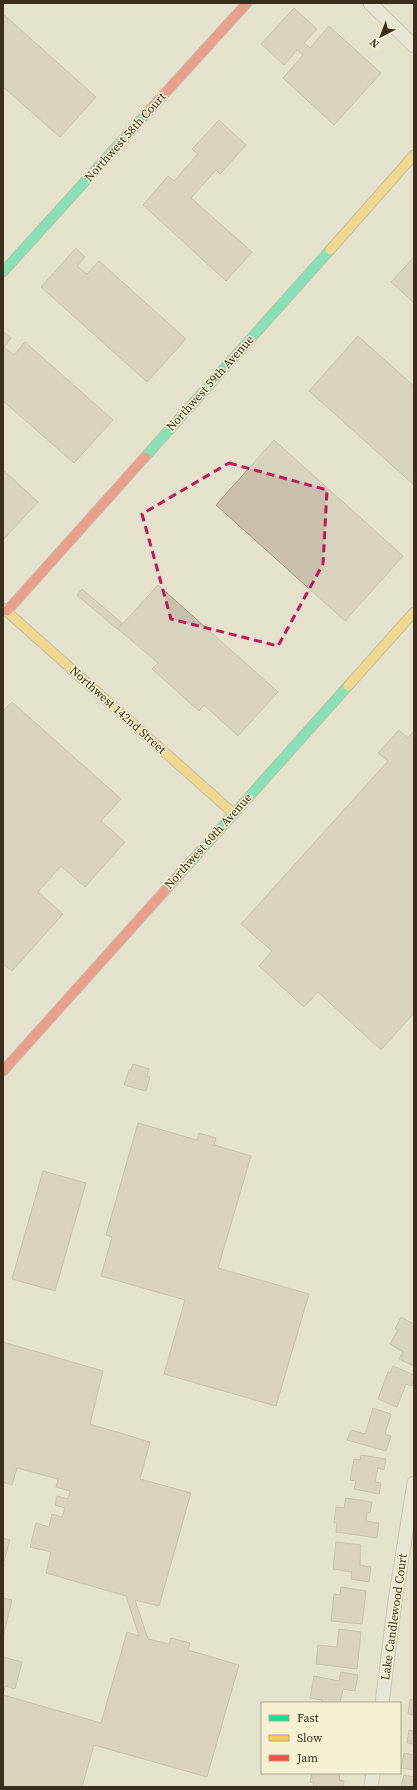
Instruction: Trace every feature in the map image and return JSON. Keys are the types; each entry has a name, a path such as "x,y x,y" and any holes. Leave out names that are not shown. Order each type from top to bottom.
{"street":[{"name":"Northwest 58th Court","path":"3,272 247,3"},
{"path":"370,3 414,46"},
{"name":"Northwest 59th Avenue","path":"5,610 414,155"},
{"name":"Northwest 142nd Street","path":"5,610 234,813"},
{"name":"Northwest 60th Avenue","path":"3,1071 414,612"},
{"name":"Lake Candlewood Court","path":"382,1702 395,1601 414,1483"},
{"path":"371,1787 373,1774"}],"highlighted area":[{"path":"229,463 327,490 323,564 278,646 171,619 142,514"}],"building":[{"path":"294,8 317,29 304,43 310,48 329,26 381,73 334,125 283,78 303,55 297,50 284,65 261,44"},
{"path":"3,14 96,97 60,137 3,87"},
{"path":"219,120 246,145 220,174 216,170 191,198 252,252 226,281 143,205 168,176 174,181 198,154 192,149"},
{"path":"76,248 85,257 77,266 87,274 99,261 186,339 147,382 41,287"},
{"path":"414,257 414,303 391,282"},
{"path":"3,331 11,338 4,347 14,355 25,342 113,420 74,463 3,401"},
{"path":"358,336 414,386 414,485 309,391"},
{"path":"274,440 403,556 345,621 216,505"},
{"path":"3,470 38,502 3,540"},
{"path":"158,585 278,692 238,736 204,705 199,711 152,669 158,663 118,629"},
{"path":"82,589 122,623 117,629 77,595"},
{"path":"12,702 121,799 101,821 125,842 85,887 61,866 38,892 63,914 12,971 3,964 3,711"},
{"path":"399,730 408,738 414,731 414,1013 381,1050 318,992 304,1007 259,966 272,951 241,924 388,761 378,753"},
{"path":"133,1064 149,1069 147,1076 150,1077 146,1091 124,1085 129,1070 131,1070"},
{"path":"138,1123 197,1140 199,1133 216,1138 214,1145 251,1156 218,1268 309,1294 276,1406 164,1374 185,1300 101,1276 112,1237 106,1235"},
{"path":"43,1171 86,1183 55,1291 12,1279"},
{"path":"401,1317 414,1324 414,1366 399,1359 403,1352 390,1344 398,1330 395,1329"},
{"path":"3,1342 103,1371 90,1424 150,1442 140,1479 191,1493 159,1606 135,1600 148,1639 169,1644 171,1638 190,1643 188,1650 239,1665 207,1777 94,1745 82,1787 3,1787 3,1695 101,1723 127,1632 139,1636 126,1596 46,1573 51,1552 30,1547 36,1523 49,1527 52,1514 62,1517 65,1508 55,1505 57,1496 68,1499 70,1491 56,1487 58,1479 17,1468 12,1485 3,1482"},
{"path":"393,1366 414,1375 412,1386 406,1384 397,1407 378,1399 388,1372 390,1373"},
{"path":"373,1408 391,1414 385,1434 391,1436 386,1451 347,1440 351,1430 365,1434"},
{"path":"361,1455 386,1459 384,1470 378,1468 375,1482 381,1483 379,1494 354,1489 356,1481 350,1480 354,1459 360,1460"},
{"path":"346,1498 372,1502 370,1513 367,1513 366,1521 379,1523 377,1538 336,1532 337,1523 334,1523 336,1507 344,1508"},
{"path":"3,1538 10,1540 4,1561 3,1560"},
{"path":"336,1542 361,1545 360,1565 371,1567 369,1582 351,1579 352,1572 333,1569"},
{"path":"341,1587 366,1591 362,1624 331,1621 334,1594 340,1595"},
{"path":"3,1598 12,1600 3,1637"},
{"path":"339,1629 361,1632 357,1669 316,1664 318,1645 337,1647"},
{"path":"3,1657 22,1662 15,1689 5,1686 3,1694"},
{"path":"341,1672 358,1675 355,1691 343,1689 340,1702 322,1702 322,1700 310,1698 314,1676 339,1681"},
{"path":"410,1699 414,1700 414,1715 408,1714"},
{"path":"409,1730 414,1731 414,1744 407,1743"},
{"path":"414,1745 414,1770 401,1768 404,1753 413,1755"},
{"path":"312,1774 340,1774 339,1780 344,1781 343,1787 313,1787 314,1783 310,1782"},
{"path":"404,1775 414,1777 414,1787 401,1787"}],"traffic: fast":[{"path":"3,272 147,113"},
{"path":"145,457 330,250"},
{"path":"179,875 348,686"}],"traffic: slow":[{"path":"330,250 414,155"},
{"path":"3,608 233,813"},
{"path":"348,686 414,612"}],"traffic: jam":[{"path":"147,113 247,3"},
{"path":"7,611 145,457"},
{"path":"3,1071 179,875"}]}
